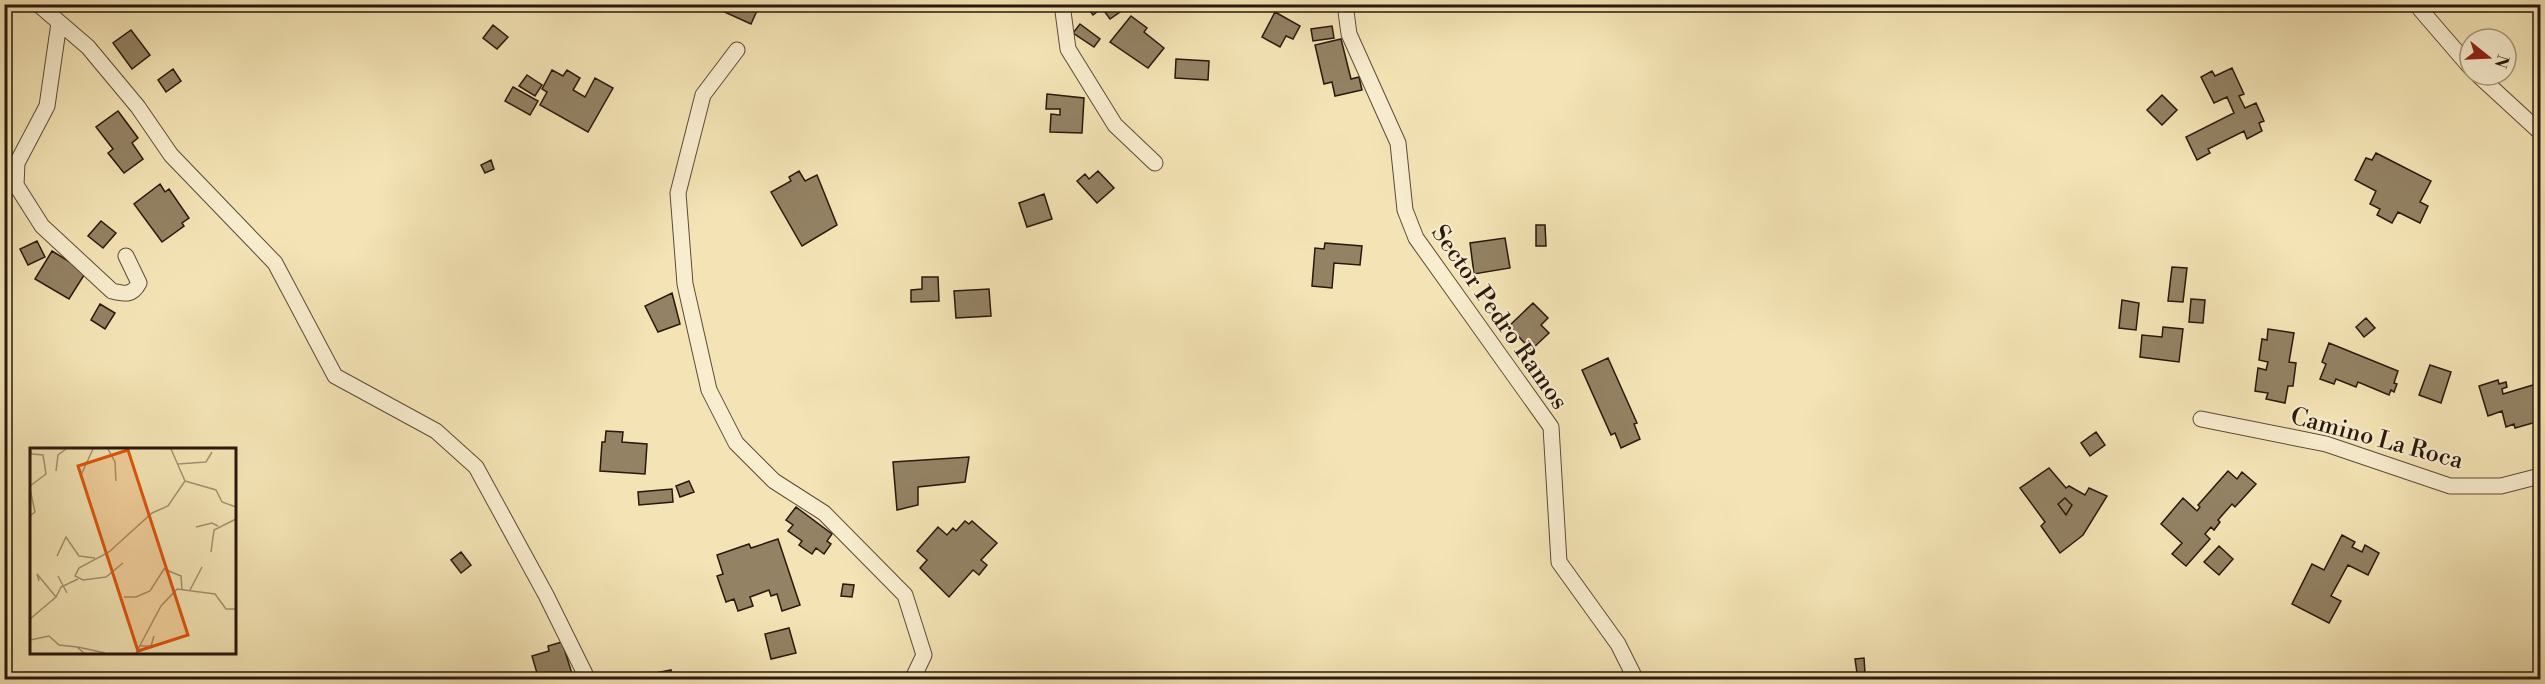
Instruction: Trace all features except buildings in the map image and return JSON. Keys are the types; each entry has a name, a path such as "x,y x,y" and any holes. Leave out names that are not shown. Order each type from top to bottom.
{"street":[{"path":"38,4 88,47 138,107 171,155 275,263 335,376 436,431 476,467 546,595 588,680"},
{"path":"1062,4 1068,49 1115,125 1155,163"},
{"name":"Sector Pedro Ramos","path":"1345,4 1349,34 1398,143 1405,210 1416,238 1551,427 1559,562 1618,644 1636,680"},
{"path":"2420,9 2458,53"},
{"path":"59,23 46,106 17,163 16,184 42,226 112,291 126,295 135,291 140,283 126,256"},
{"path":"737,50 704,95 678,193 685,284 709,390 736,442 774,481 824,513 905,595 924,655 912,680"},
{"path":"2490,87 2541,132"},
{"name":"Camino La Roca","path":"2201,419 2326,444 2450,486 2501,486 2541,477"}]}
